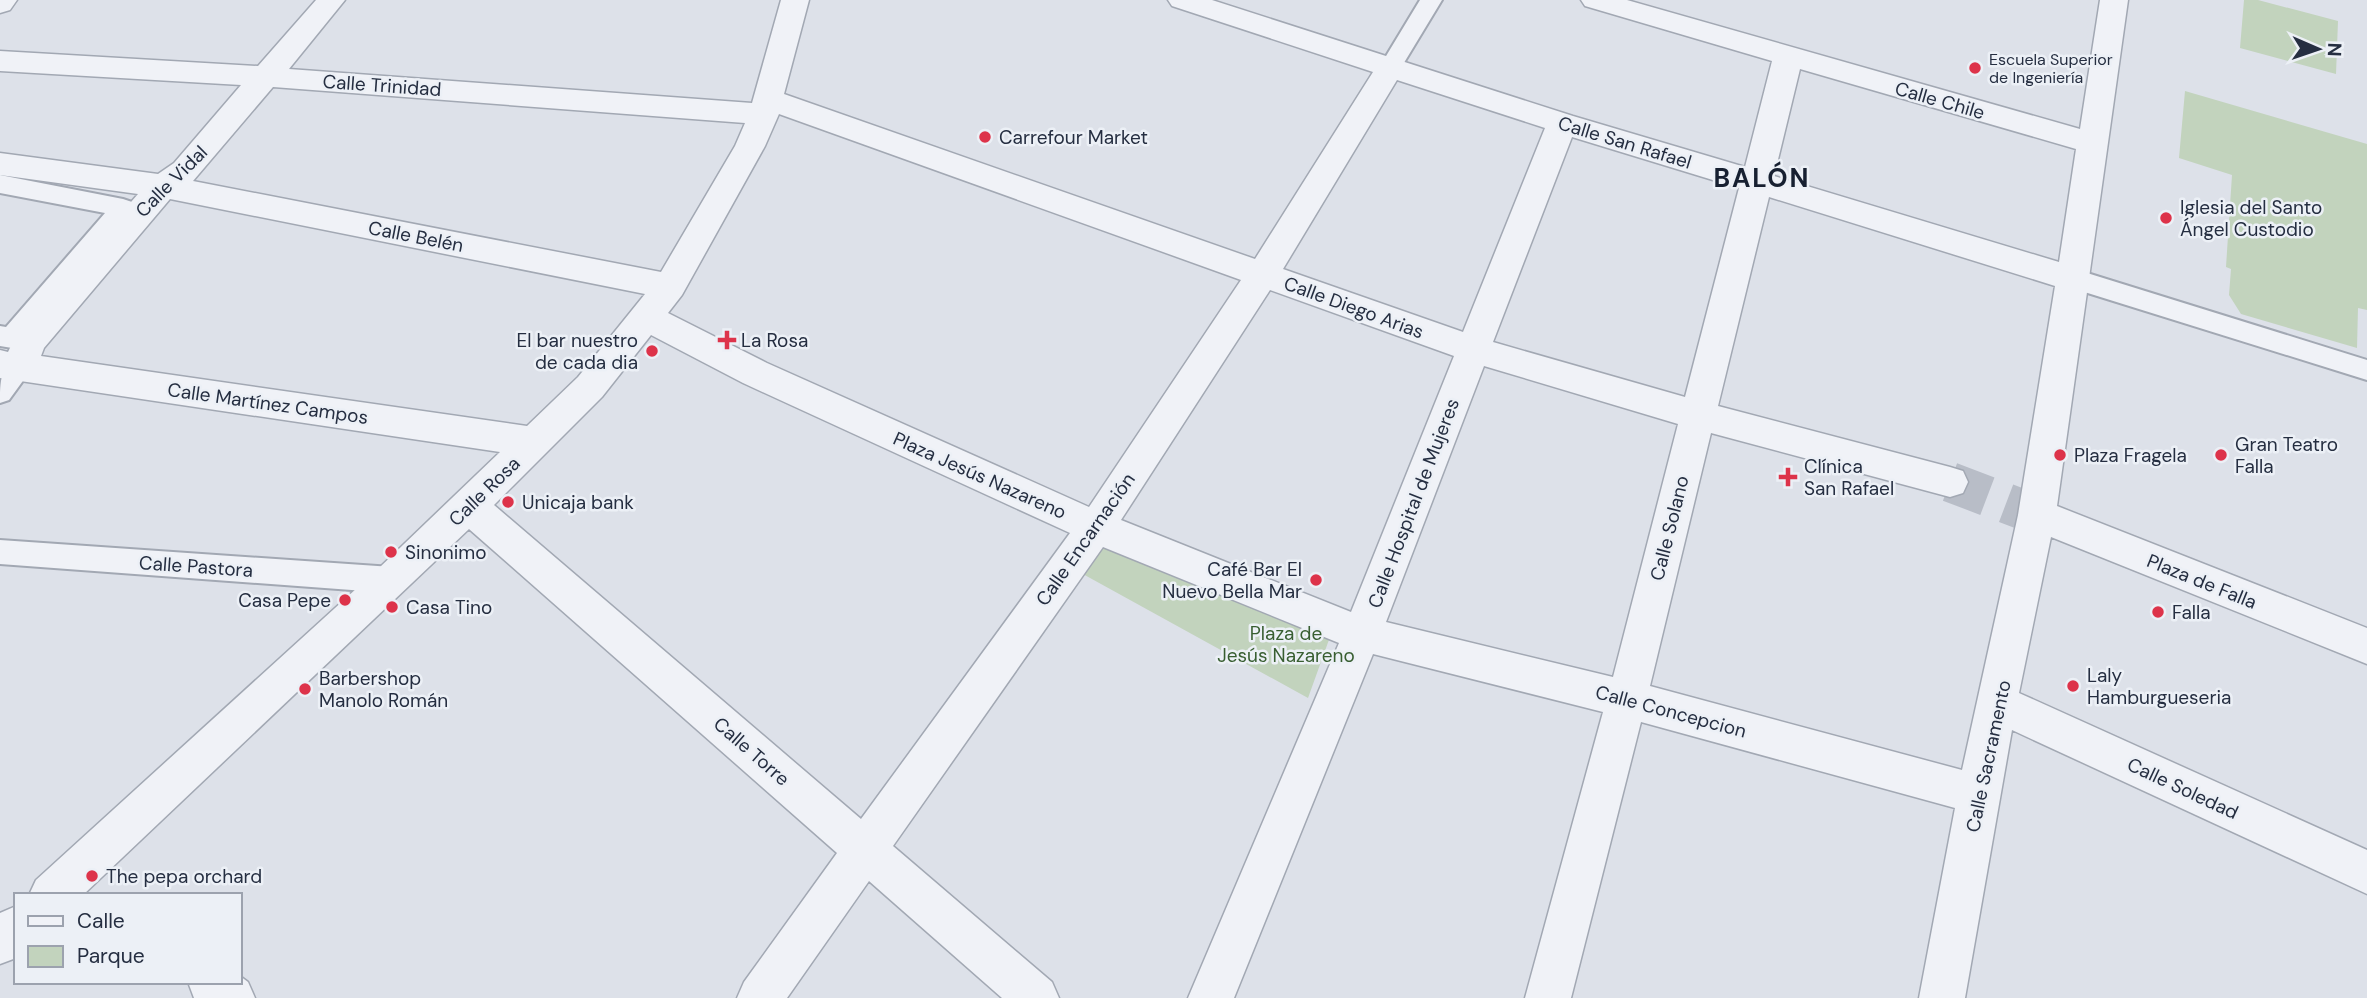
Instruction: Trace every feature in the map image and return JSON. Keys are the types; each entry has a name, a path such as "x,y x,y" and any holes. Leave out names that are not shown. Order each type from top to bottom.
{"street":[{"name":"Calle Vidal","path":"7,374 29,341 163,186 185,171 331,0"},
{"name":"Calle Rosa","path":"67,890 590,387 670,286 750,146 766,106 795,0"},
{"name":"Calle San Rafael","path":"1182,0 1562,123 2071,278"},
{"path":"1391,66 1431,0"},
{"name":"Calle Chile","path":"1595,0 2092,143"},
{"name":"Calle Sacramento","path":"1942,998 1978,794 2037,516 2114,0"},
{"name":"Calle Solano","path":"1548,998 1627,699 1788,57"},
{"name":"Calle Trinidad","path":"0,61 766,106"},
{"name":"Calle Encarnación","path":"760,998 864,848 1096,527 1262,274 1391,66"},
{"name":"Calle Diego Arias","path":"766,106 1262,274 1473,349 1697,415 1950,482"},
{"name":"Calle Hospital de Mujeres","path":"1211,998 1362,634 1562,123"},
{"name":"Calle Belén","path":"0,164 163,186 670,286"},
{"path":"0,184 123,208 12,338 0,336"},
{"path":"2071,278 2367,370"},
{"name":"Plaza Jesús Nazareno","path":"644,316 755,373 1096,527 1362,634"},
{"name":"Calle Martínez Campos","path":"7,374 535,442"},
{"name":"Calle Torre","path":"468,505 1036,998"},
{"name":"Plaza de Falla","path":"2037,516 2367,646"},
{"name":"Calle Pastora","path":"0,552 392,580"},
{"name":"Calle Concepcion","path":"1362,634 1627,699 1978,794"},
{"name":"Calle Soledad","path":"1999,704 2367,872"},
{"path":"0,942 14,930"},
{"path":"213,984 232,998"}],"green space":[{"path":"2244,0 2258,0 2338,21 2336,74 2240,48"},
{"path":"2185,91 2367,144 2367,310 2358,308 2357,348 2241,314 2229,295 2231,269 2226,267 2232,175 2179,158"},
{"name":"Plaza de Jesús Nazareno","path":"1108,532 1335,623 1308,698 1081,573"}],"tunnel":[{"path":"1950,482 2037,515"}],"place":[{"name":"Escuela Superior de Ingeniería","path":"1975,68"},
{"name":"Carrefour Market","path":"985,137"},
{"name":"Iglesia del Santo Ángel Custodio","path":"2166,218"},
{"name":"La Rosa","path":"727,340"},
{"name":"El bar nuestro de cada dia","path":"652,351"},
{"name":"Plaza Fragela","path":"2060,455"},
{"name":"Gran Teatro Falla","path":"2221,455"},
{"name":"Clínica San Rafael","path":"1788,477"},
{"name":"Unicaja bank","path":"508,502"},
{"name":"Sinonimo","path":"391,552"},
{"name":"Café Bar El Nuevo Bella Mar","path":"1316,580"},
{"name":"Casa Pepe","path":"345,600"},
{"name":"Casa Tino","path":"392,607"},
{"name":"Falla","path":"2158,612"},
{"name":"Laly Hamburgueseria","path":"2073,686"},
{"name":"Barbershop Manolo Román","path":"305,689"},
{"name":"The pepa orchard","path":"92,876"}],"district":[{"name":"BALÓN","path":"1762,178"}]}
